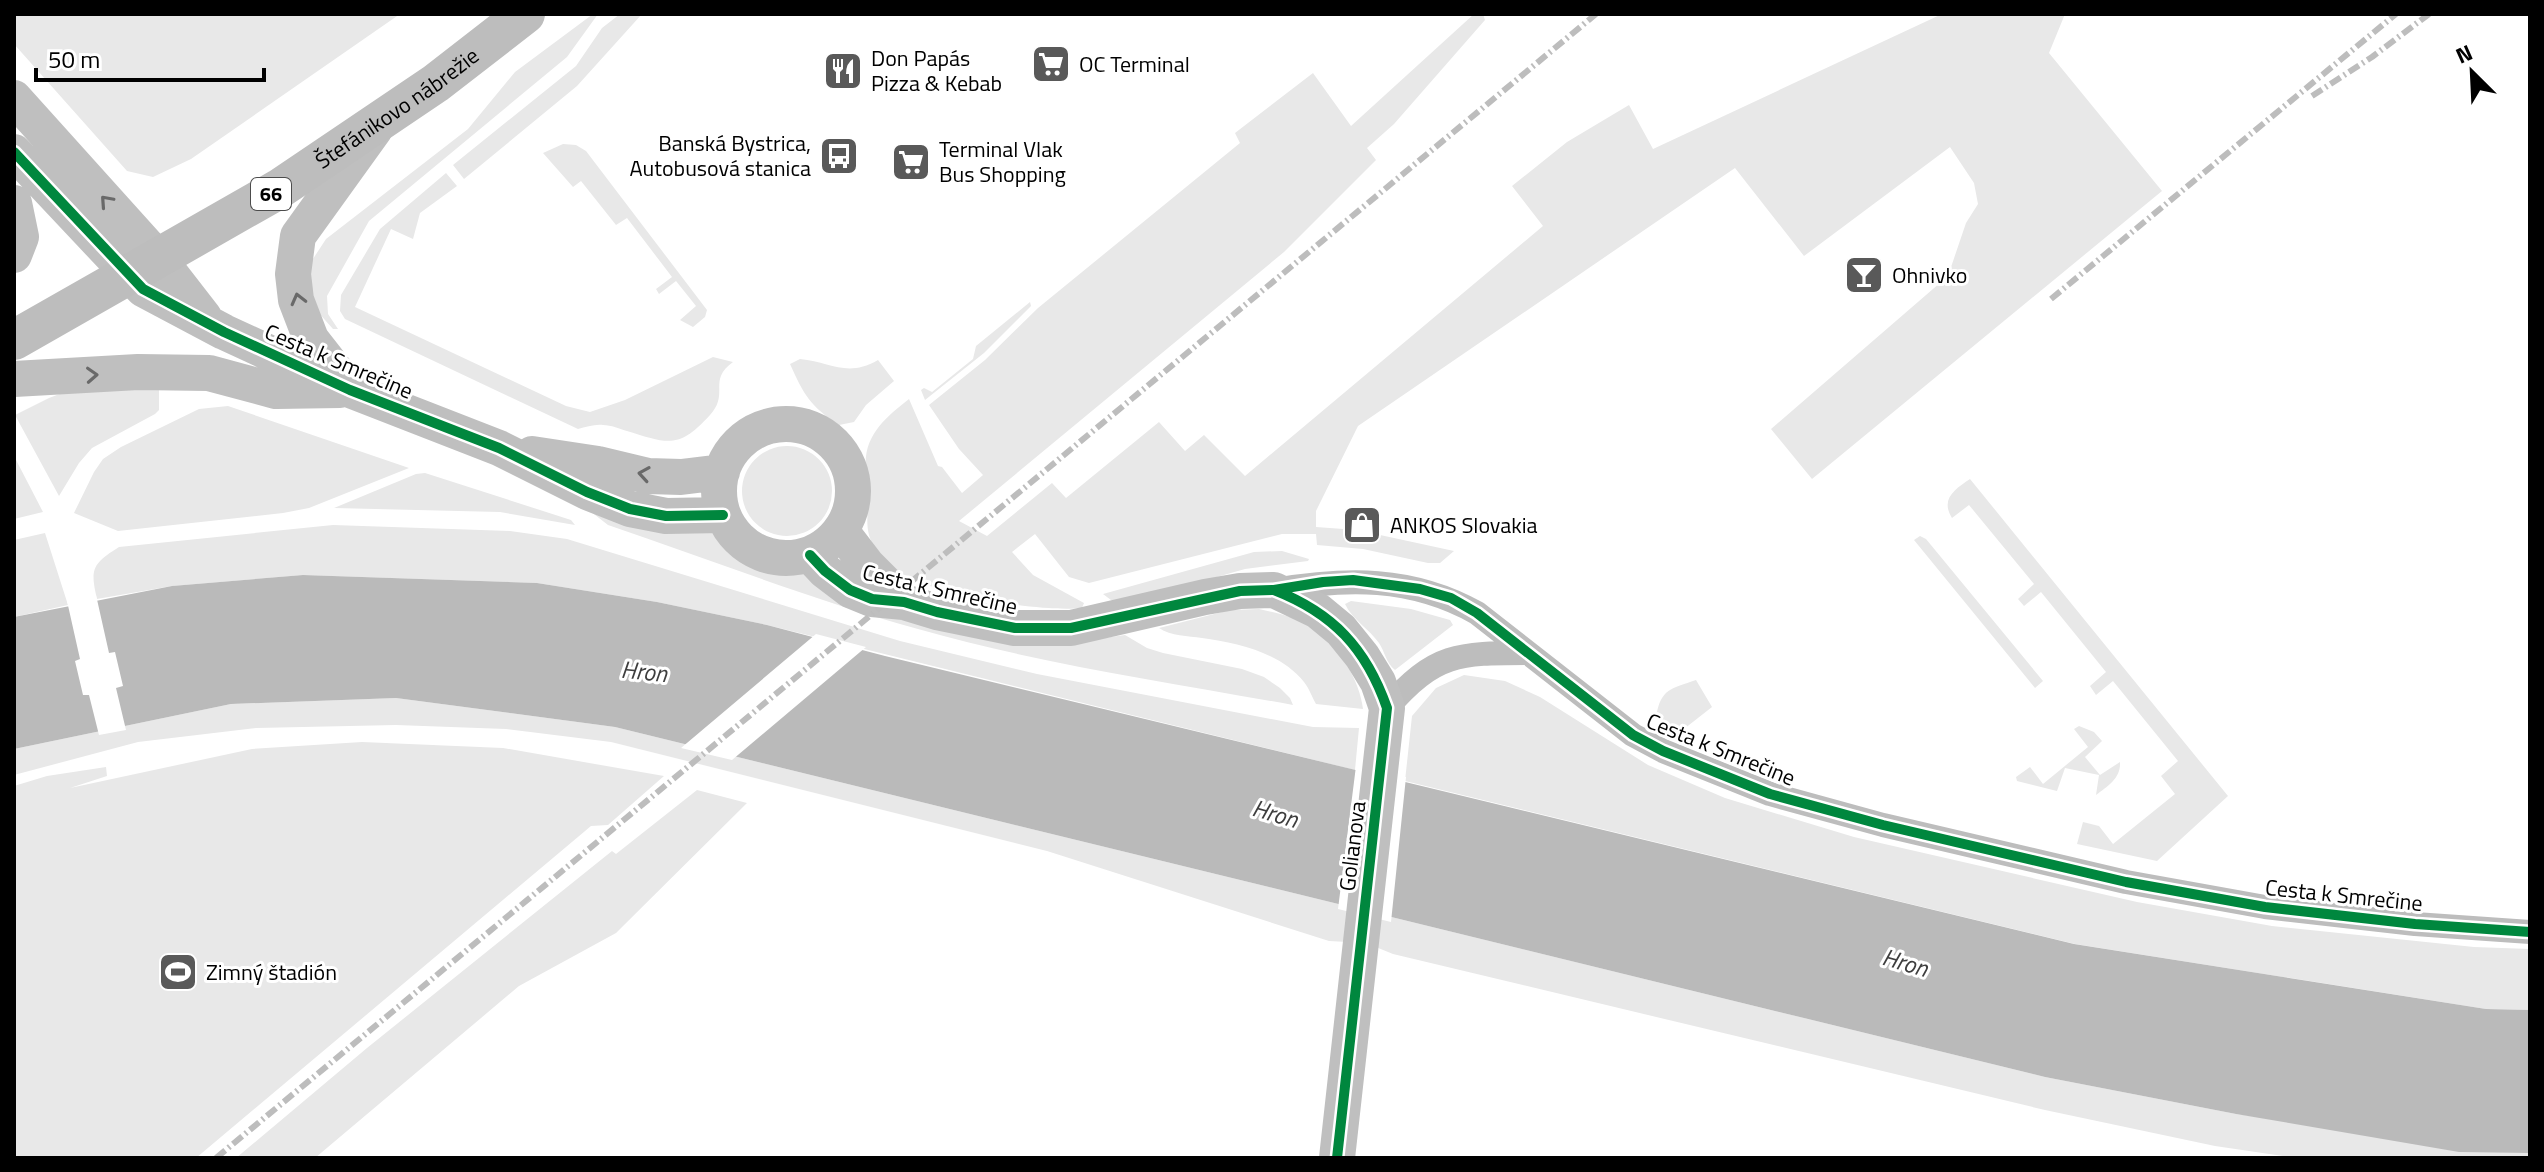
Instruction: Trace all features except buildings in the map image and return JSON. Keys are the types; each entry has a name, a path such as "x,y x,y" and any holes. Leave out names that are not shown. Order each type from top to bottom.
{"main road":[{"name":"Štefánikovo nábrežie","path":"14,340 279,189 436,83 525,14"}],"street":[{"path":"14,98 145,267"},
{"name":"Cesta k Smrečine","path":"350,390 311,339 296,300 293,274 298,236 379,123"},
{"path":"14,152 145,267"},
{"path":"14,203 21,237 14,255"},
{"name":"Cesta k Smrečine","path":"145,267 215,327 350,390 499,448 587,492 630,509 666,516 723,515"},
{"name":"Cesta k Smrečine","path":"14,379 138,372 209,373 276,391 350,390"},
{"path":"780,423 797,425 826,436 844,455 853,478 853,504 841,531 828,545 810,555 788,558 770,556 753,549 731,530 723,515 719,488 722,472 745,437 780,423"},
{"name":"Cesta k Smrečine","path":"499,448 598,464 648,476 681,477 722,472"},
{"name":"Cesta k Smrečine","path":"841,531 867,565 904,602"},
{"name":"Cesta k Smrečine","path":"810,555 850,590 872,599 904,602 1015,628 1071,628 1205,597 1323,582 1353,580 1420,589 1451,598 1477,613 1633,735 1663,751 1770,794 1993,852 2172,891 2280,909 2415,924 2530,932"},
{"path":"1274,590 1318,611 1341,630 1378,682 1386,723"},
{"path":"1386,723 1424,671 1447,659 1528,653"},
{"name":"Golianova","path":"1337,1158 1386,723"}],"shaded area":[{"path":"18,14 400,14 191,159 153,177 127,171 14,44 14,17"},
{"path":"593,14 598,14 567,57 369,221 327,296 328,314 338,329 333,329 317,311 309,289 309,265 326,239 468,129 515,72"},
{"path":"620,14 642,14 577,86 464,179 453,165 576,66 602,28"},
{"path":"1474,14 1483,14 1485,20 1394,124 1367,148 1376,160 1284,252 959,521 987,536 1052,483 1066,498 1159,422 1185,451 1204,435 1245,476 1543,226 1512,186 1567,142 1629,105 1653,149 1942,14 2065,14 2049,53 2162,191 1812,479 1771,429 1948,276 1966,223 1978,204 1974,183 1950,147 1804,256 1735,168 1358,426 1316,511 1316,527 1357,530 1454,551 1440,563 1363,549 1317,545 1316,534 1282,534 1089,583 1069,577 1035,534 1012,552 1033,575 1084,603 1082,608 1063,609 957,594 909,578 888,564 868,532 866,457 872,437 892,413 909,399 938,466 962,493 983,475 959,449 929,405 985,360 1038,308 1240,143 1235,133 1313,73 1351,126"},
{"path":"563,144 576,145 586,151 707,310 705,317 693,327 680,320 696,306 676,281 659,294 656,289 672,277 627,218 616,225 581,181 573,187 543,153"},
{"path":"446,173 457,186 420,213 413,239 391,229 355,307 566,406 590,412 625,400 713,357 733,362 721,375 718,400 710,415 690,434 673,441 653,439 606,425 578,429 345,319 340,311 341,295 380,229"},
{"path":"1030,302 1031,306 984,353 925,400 921,390 924,388 932,392 973,359 976,346"},
{"path":"800,359 848,368 878,360 894,381 866,405 854,422 839,425 814,406 804,392 790,364"},
{"path":"159,385 159,410 92,448 59,496 15,415 78,387"},
{"path":"228,406 409,468 309,508 283,513 118,531 74,513 103,459 199,409"},
{"path":"787,446 804,450 819,459 828,474 832,491 828,508 819,523 804,532 787,536 770,532 755,523 746,508 742,491 746,474 755,459 770,450"},
{"path":"14,456 43,512 14,519"},
{"path":"425,473 571,520 575,525 500,512 334,508"},
{"path":"1970,479 2228,796 2157,861 2077,844 2083,822 2099,826 2113,844 2175,794 2161,776 2178,761 2113,681 2096,695 2090,686 2106,672 2041,592 2024,606 2018,599 2034,584 1969,505 1952,518 1948,500"},
{"path":"590,511 703,528 718,536 744,560 776,574 795,572 813,575 1069,643 1125,635 1163,653 1242,669 1264,677 1280,688 1293,705 1057,662 918,629 801,593 608,525"},
{"path":"333,525 510,531 567,539 900,641 1037,674 1313,727 1359,728 1355,770 767,625 657,602 537,583 303,575 172,586 97,599 95,568 119,547"},
{"path":"45,533 68,605 14,617 14,540"},
{"path":"1920,536 1926,539 2043,681 2035,688 1914,540"},
{"path":"1282,551 1309,559 1245,569 1125,603 1111,600 1103,594 1254,552"},
{"path":"1351,601 1411,609 1450,620 1453,625 1395,670 1379,643 1348,609 1345,604"},
{"path":"1259,609 1300,621 1331,643 1346,664 1363,709 1316,704 1306,684 1283,663 1270,656 1229,643 1174,634 1159,628 1230,610"},
{"path":"1464,675 1505,681 1540,697 1648,765 1725,798 1854,837 2137,902 2272,926 2474,947 2530,949 2530,1010 2486,1009 2075,944 1405,781 1412,716 1436,688"},
{"path":"1696,680 1712,707 1675,736 1656,717 1658,707 1668,691"},
{"path":"396,698 615,727 2045,1077 2236,1114 2530,1152 2530,1158 2297,1158 2215,1146 2045,1110 1393,954 1366,943 1329,941 1047,851 611,742 506,729 396,725 256,728 138,742 14,775 14,749 231,704"},
{"path":"2079,726 2094,732 2102,741 2085,757 2100,775 2120,762 2118,773 2109,785 2096,795 2099,775 2065,768 2057,791 2017,781 2016,777 2030,767 2043,784 2088,747 2074,729"},
{"path":"362,742 503,748 664,776 608,825 591,826 196,1158 14,1158 14,786 47,776 106,767 107,776 70,788 252,749"},
{"path":"697,790 747,803 616,933 519,986 315,1158 236,1158 612,851 616,854"}],"water":[{"name":"Hron","path":"303,575 537,583 657,602 767,625 2074,944 2486,1009 2530,1010 2530,1153 2459,1152 2045,1077 615,727 396,698 231,704 14,749 14,617 172,586"}],"pier":[{"path":"96,595 109,653 115,652 123,686 116,688 126,730 99,735 89,695 83,695 75,661 80,659 67,601"},
{"path":"816,634 866,647 732,760 681,748"},
{"path":"1356,766 1406,777 1391,922 1338,909"}],"railway":[{"path":"216,1158 1596,14"},
{"path":"2051,299 2396,14"},
{"path":"2312,96 2372,57 2429,14"}],"cycle path":[{"path":"14,152 143,289 224,332 350,390 499,448 587,492 630,509 666,516 723,515"},
{"path":"810,555 850,590 872,599 904,602 1015,628 1071,628 1240,591 1274,590 1323,582 1353,580 1420,589 1451,598 1477,613 1633,735 1663,751 1770,794 1883,825 2126,882 2265,907 2415,924 2530,932"},
{"path":"1274,590 1314,610 1345,635 1369,667 1387,708 1337,1158"}],"place":[{"name":"OC Terminal","path":"1051,64"},
{"name":"Don Papás Pizza & Kebab","path":"843,71"},
{"name":"Banská Bystrica, Autobusová stanica","path":"839,156"},
{"name":"Terminal Vlak Bus Shopping","path":"911,162"},
{"name":"Ohnivko","path":"1864,275"},
{"name":"ANKOS Slovakia","path":"1362,525"},
{"name":"Zimný štadión","path":"178,972"}]}
